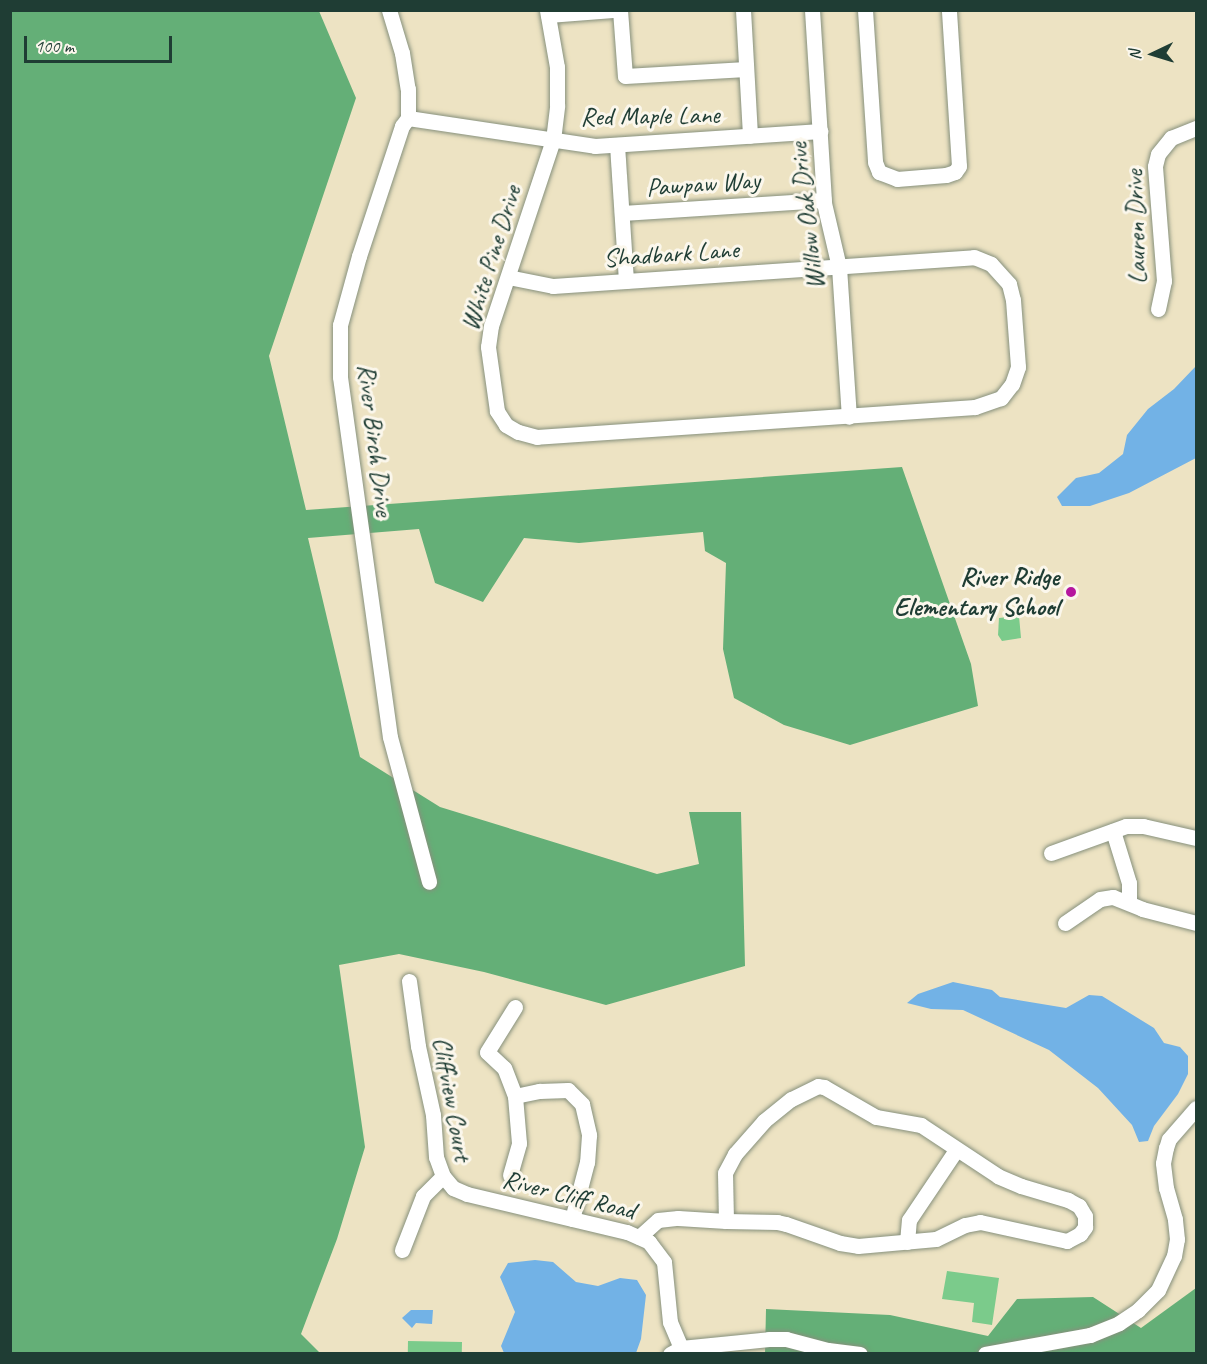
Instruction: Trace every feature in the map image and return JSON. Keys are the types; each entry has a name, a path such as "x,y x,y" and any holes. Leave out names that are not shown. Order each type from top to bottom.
{"street":[{"name":"River Birch Drive","path":"389,10 402,53 408,89 408,118 402,126 359,255 340,326 340,376 390,737 429,882"},
{"path":"548,13 613,10"},
{"path":"620,10 625,76 746,69"},
{"path":"743,10 750,136"},
{"name":"Willow Oak Drive","path":"812,10 824,200 839,267 849,417"},
{"path":"865,10 875,162 879,172 897,179 946,175 955,172 959,166 949,10"},
{"name":"White Pine Drive","path":"548,13 557,67 557,105 553,140 491,326 488,347 496,411 506,425 518,432 537,437 849,417"},
{"name":"Red Maple Lane","path":"408,118 595,146 821,131"},
{"name":"Lauren Drive","path":"1158,309 1164,281 1155,166 1158,154 1171,138 1197,129"},
{"path":"617,145 626,281"},
{"name":"Pawpaw Way","path":"621,213 824,200"},
{"name":"Shadbark Lane","path":"508,277 553,286 974,258 983,260 998,270 1012,292 1017,356 1016,375 1007,392 984,406 849,417"},
{"path":"1051,853 1126,826 1143,826 1197,838"},
{"path":"1113,831 1129,883 1129,902"},
{"path":"1065,922 1100,899 1113,897 1197,923"},
{"name":"Cliffview Court","path":"402,1250 423,1196 443,1176 436,1157 433,1115 418,1046 409,981"},
{"path":"510,1175 519,1143 515,1096 504,1068 487,1052 515,1006"},
{"path":"639,1237 652,1225 666,1218 726,1221 786,1224 840,1243 858,1246 936,1239 965,1225 980,1222 1067,1241 1080,1234 1085,1227 1085,1216 1079,1206 998,1176 921,1125 876,1117 824,1087 818,1086 791,1099 764,1121 735,1154 725,1173 726,1221"},
{"path":"515,1096 539,1091 568,1090 582,1104 589,1144 587,1162 572,1219"},
{"path":"985,1353 1090,1335 1119,1323 1138,1310 1158,1290 1174,1256 1177,1239 1175,1219 1165,1180 1163,1163 1166,1148 1169,1139 1197,1108"},
{"path":"907,1242 909,1220 956,1150"},
{"name":"River Cliff Road","path":"443,1176 453,1188 467,1194 639,1237 654,1246 664,1262 670,1322 676,1351"},
{"path":"676,1351 777,1339 860,1353"}],"green space":[{"path":"10,11 319,11 356,98 269,356 306,510 902,467 971,664 978,706 850,745 784,725 734,698 723,649 726,563 705,551 703,532 579,543 524,538 483,602 435,583 419,529 308,538 360,757 440,807 657,874 699,864 689,812 741,812 745,966 606,1005 484,972 399,954 339,965 365,1147 337,1239 301,1334 320,1353 11,1353"},
{"path":"1019,616 1021,638 1002,641 998,635 999,618"},
{"path":"947,1271 999,1278 992,1325 972,1322 974,1303 942,1299"},
{"path":"1196,1288 1196,1353 765,1354 766,1309 890,1315 988,1336 1017,1299 1093,1297 1141,1328"},
{"path":"408,1341 462,1342 462,1354 408,1353"}],"water":[{"path":"1196,366 1196,458 1129,493 1090,506 1062,506 1057,497 1076,478 1099,473 1123,454 1127,435 1148,409 1174,389"},
{"path":"953,982 992,990 1000,997 1066,1008 1089,995 1102,996 1154,1028 1164,1043 1180,1047 1188,1056 1188,1074 1178,1094 1154,1126 1148,1141 1139,1142 1132,1125 1098,1088 1049,1050 963,1010 931,1009 907,1003 918,994"},
{"path":"535,1260 553,1262 576,1282 598,1286 620,1278 637,1280 646,1295 641,1339 636,1353 504,1353 501,1346 515,1312 500,1277 508,1263"},
{"path":"411,1310 433,1310 432,1324 416,1323 412,1328 402,1318"}],"place":[{"name":"River Ridge Elementary School","path":"1071,592"}]}
